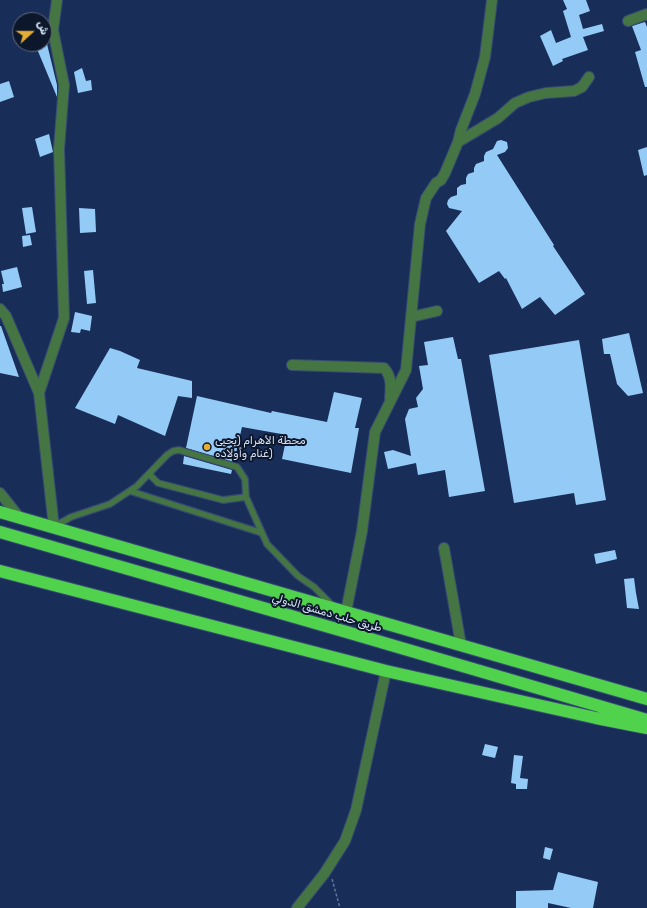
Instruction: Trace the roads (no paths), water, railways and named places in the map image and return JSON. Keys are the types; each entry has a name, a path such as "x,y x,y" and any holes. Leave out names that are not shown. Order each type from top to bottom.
{"highway":[{"name":"طريق حلب دمشق الدولي","path":"0,512 647,699"},
{"name":"طريق حلب دمشق الدولي","path":"0,532 647,720"},
{"path":"0,571 386,671 647,728"}],"street":[{"path":"39,393 64,318 59,149 64,85 53,30 57,0"},
{"path":"342,611 362,531 375,432 406,370 420,224 426,198 445,173 475,94 485,57 492,0"},
{"path":"628,21 647,14"},
{"path":"458,142 498,118 522,100 546,93 574,91 582,87 589,77"},
{"path":"0,309 6,316 39,393 54,527"},
{"path":"411,317 437,311"},
{"path":"292,365 384,368 389,374 391,381 390,402"},
{"path":"0,493 20,518"},
{"path":"444,548 461,646"},
{"path":"297,908 329,867 345,841 356,810 386,671"}],"lane":[{"path":"54,527 71,517 110,504 137,486 167,455 173,451 179,450 237,466 245,479 246,497 267,544 298,576 314,587 342,611"},
{"path":"149,474 158,483 222,500 246,497"},
{"path":"130,491 262,533"}],"place":[{"name":"محطة الأهرام (يحيى غنام وأولاده)","path":"207,447"}]}
